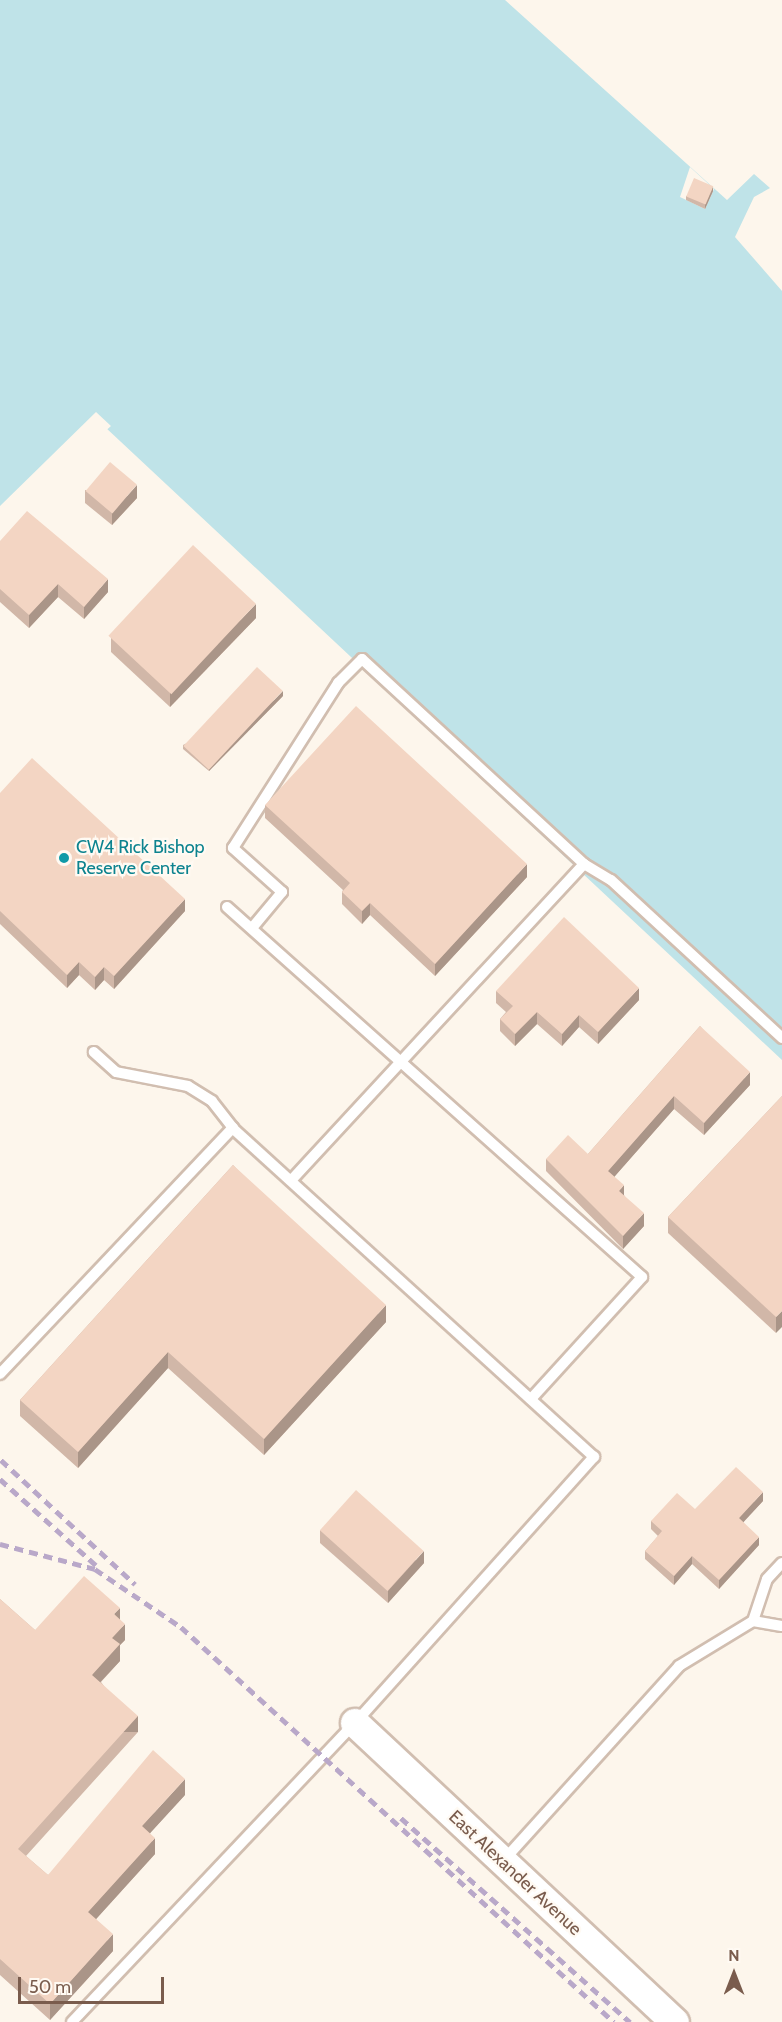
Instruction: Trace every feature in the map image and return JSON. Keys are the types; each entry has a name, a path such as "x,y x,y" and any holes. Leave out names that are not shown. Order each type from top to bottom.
{"street":[{"name":"East Alexander Avenue","path":"355,1723 675,2022"}],"lane":[{"path":"252,928 282,892 233,848 338,683 362,659 584,864 611,880 782,1038"},
{"path":"294,1179 584,864"},
{"path":"227,907 642,1277 531,1399"},
{"path":"72,2022 355,1723 594,1457 294,1179 233,1128 212,1101 188,1086 116,1072 94,1052"},
{"path":"0,1374 233,1128"},
{"path":"503,1861 679,1666 753,1621 767,1579 782,1563"},
{"path":"753,1621 782,1626"}],"water":[{"path":"0,0 505,0 727,200 754,174 770,188 758,200 756,220 761,234 782,253 782,1060 105,427 42,484 0,535"}],"pier":[{"path":"690,167 714,189 705,209 680,197"},
{"path":"770,188 761,202 759,220 782,249 782,291 735,237 754,197"},
{"path":"96,412 111,426 44,486 0,538 0,506"}],"building":[{"path":"694,178 713,186 706,205 686,196"},
{"path":"110,462 137,484 112,514 86,491"},
{"path":"27,511 108,579 84,607 58,584 29,615 0,589 0,541"},
{"path":"193,545 256,604 171,694 108,636"},
{"path":"257,667 283,691 209,770 183,746"},
{"path":"356,706 527,864 435,964 370,903 362,911 342,892 350,883 265,805"},
{"name":"CW4 Rick Bishop Reserve Center","path":"32,758 185,899 114,976 104,967 95,977 79,962 67,975 0,911 0,793"},
{"path":"564,917 639,988 598,1032 579,1015 562,1034 537,1012 515,1034 500,1019 513,1006 496,991"},
{"path":"700,1026 750,1072 704,1123 674,1096 608,1171 624,1185 619,1191 644,1213 623,1236 546,1159 568,1135 588,1154"},
{"path":"782,1096 782,1311 776,1317 668,1217"},
{"path":"233,1165 386,1305 264,1439 168,1352 78,1452 20,1400"},
{"path":"736,1467 763,1492 739,1518 759,1537 719,1580 692,1556 674,1576 645,1551 662,1531 651,1521 677,1493 695,1509"},
{"path":"356,1490 424,1551 387,1591 320,1530"},
{"path":"84,1576 120,1608 114,1614 125,1624 112,1638 120,1644 92,1675 138,1716 18,1849 48,1875 153,1750 185,1779 142,1826 155,1838 88,1912 113,1934 50,2004 0,1959 0,1599 35,1630"}],"railway":[{"path":"1,1460 135,1584"},
{"path":"0,1479 96,1565"},
{"path":"0,1544 95,1569 181,1627 614,2022"},
{"path":"401,1818 630,2022"}],"place":[{"name":"CW4 Rick Bishop Reserve Center","path":"64,858"}]}
